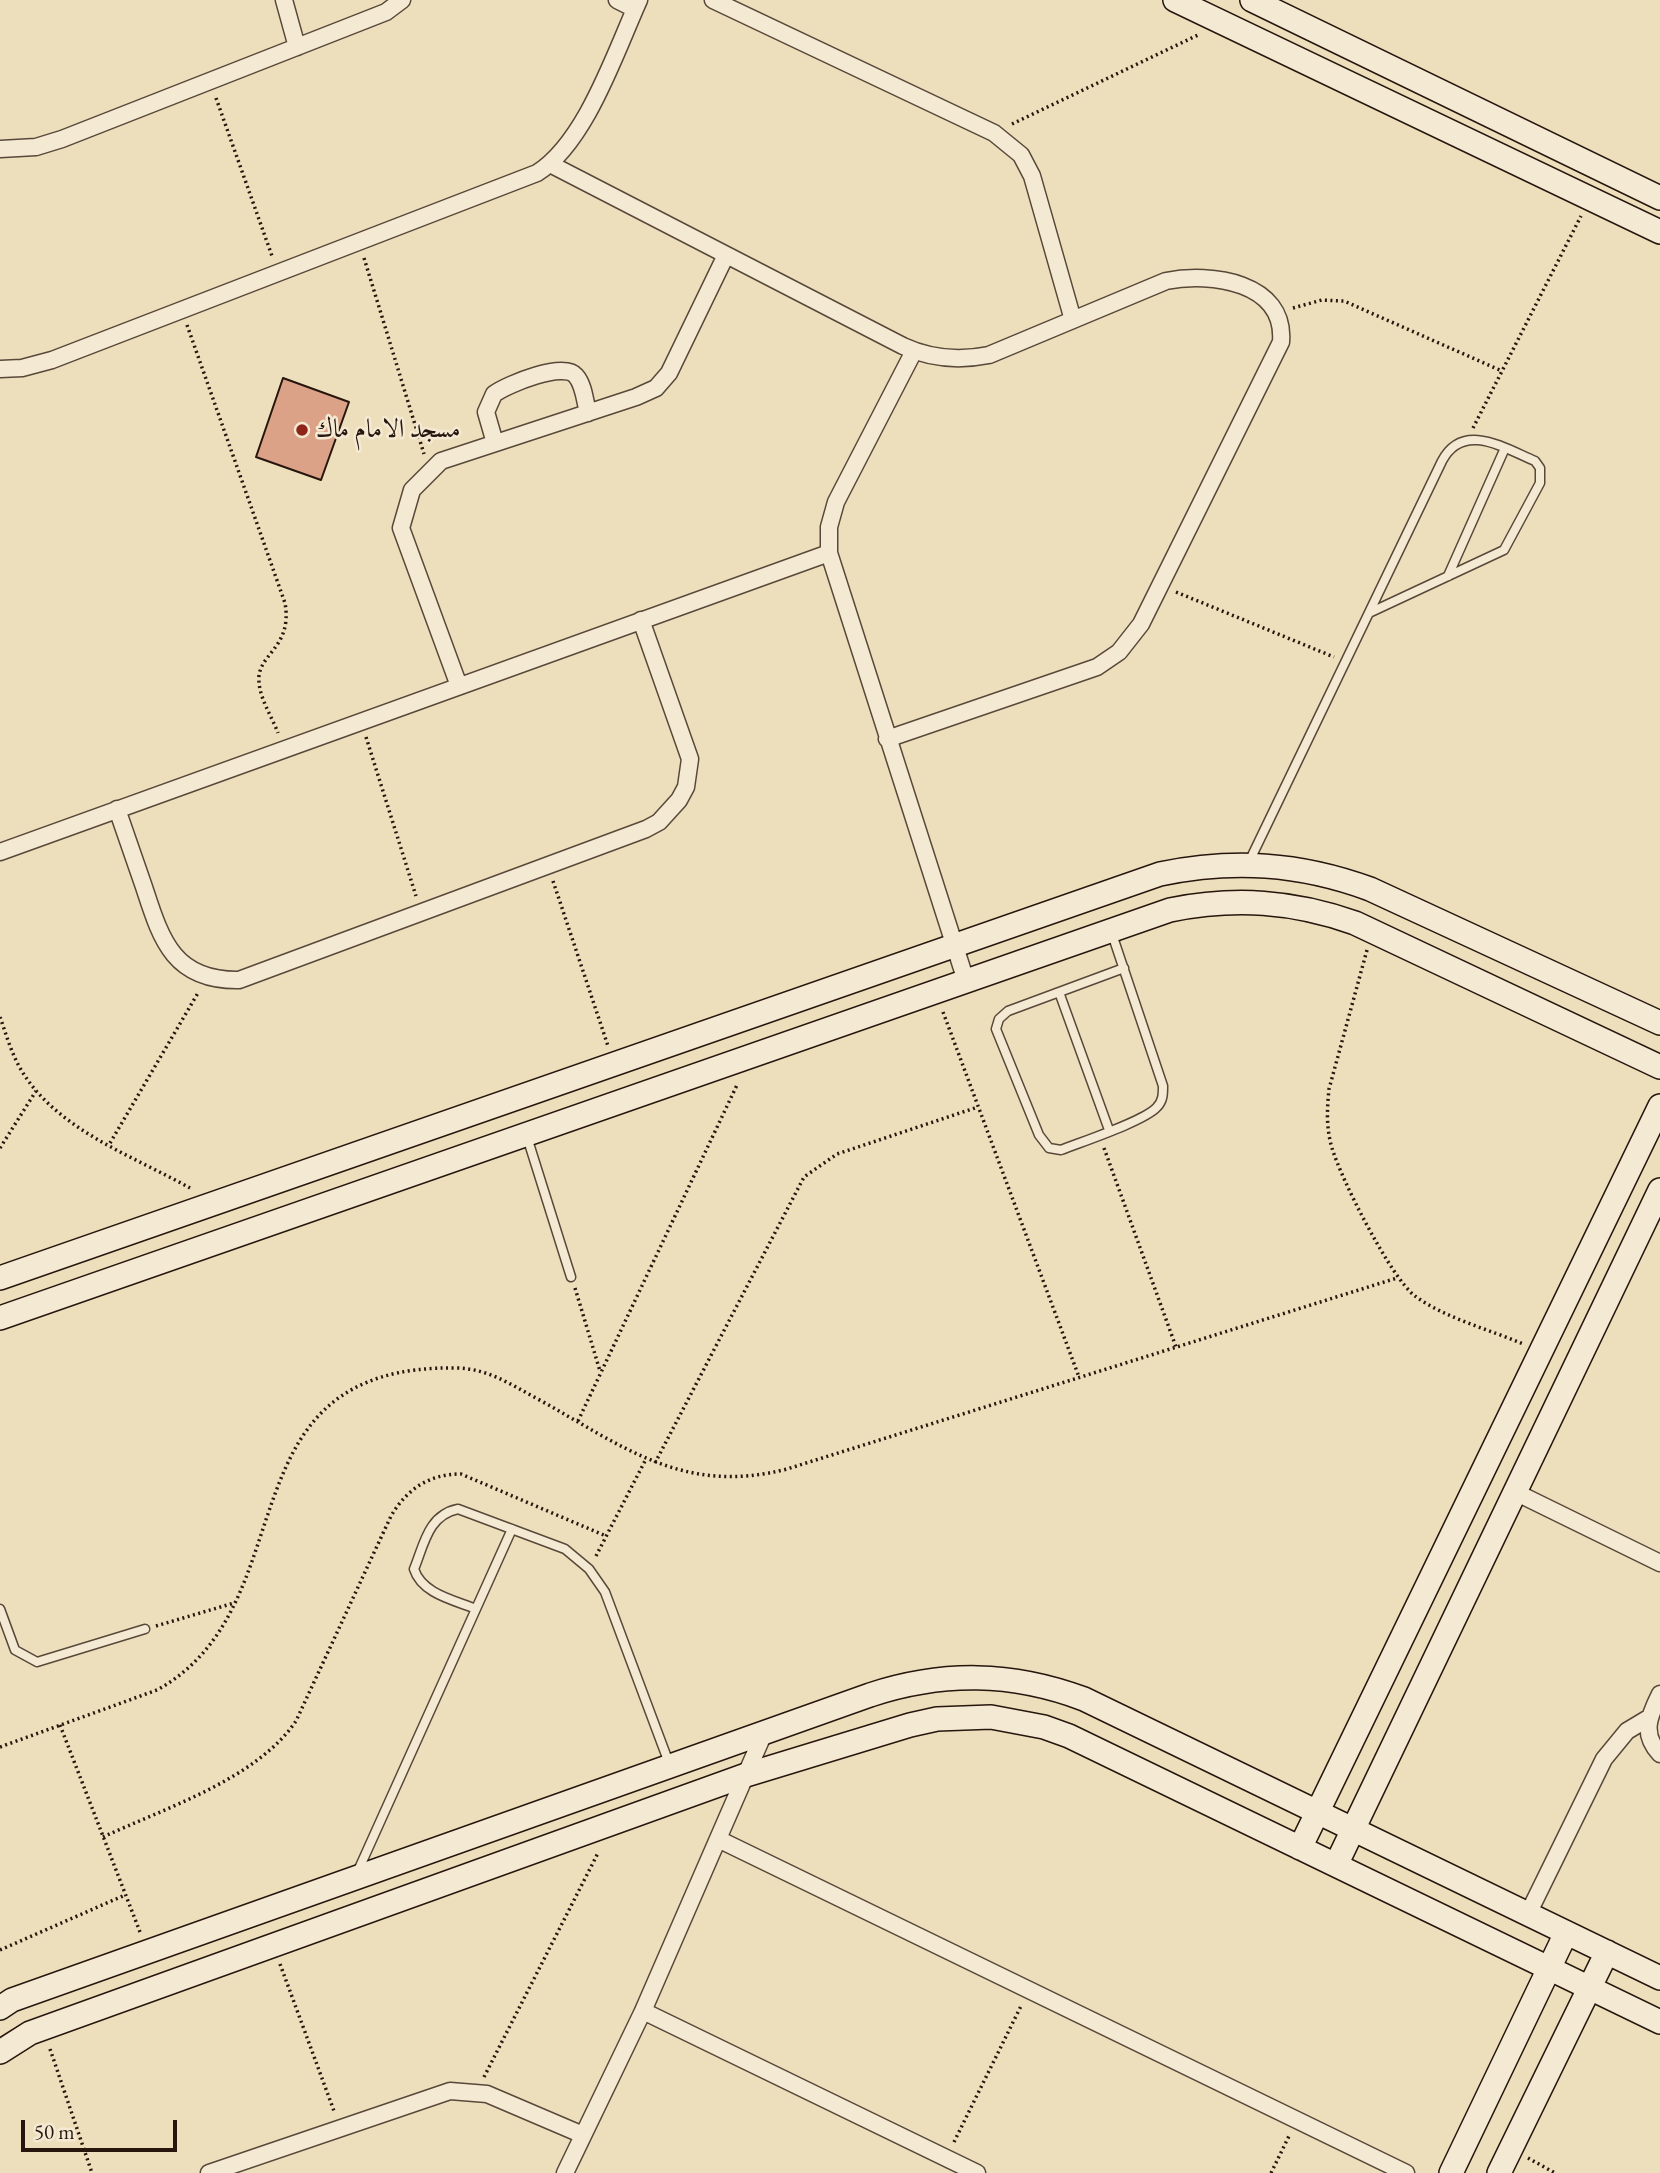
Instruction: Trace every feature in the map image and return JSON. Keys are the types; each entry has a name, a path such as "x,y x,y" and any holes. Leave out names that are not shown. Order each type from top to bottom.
{"street":[{"path":"284,0 298,47"},
{"path":"0,149 23,149 50,144 386,12 402,0"},
{"path":"0,369 37,365 523,179 550,164 571,142 579,128 637,4 617,0"},
{"path":"713,0 995,133 1021,155 1032,176 1073,320"},
{"path":"1175,0 1660,232"},
{"path":"1252,0 1660,198"},
{"path":"550,164 914,351 959,359 989,355 1166,281 1202,277 1230,282 1260,294 1279,316 1281,342 1128,644 1097,667 887,739"},
{"path":"1590,199 1604,171"},
{"path":"459,686 401,528 412,490 429,470 441,461 646,393 663,381 726,255"},
{"path":"914,351 836,502 829,527 829,553 966,981"},
{"path":"495,443 486,412 494,394 558,369 572,372 579,379 588,413"},
{"path":"0,852 829,553"},
{"path":"117,809 161,939 181,961 208,976 239,979 646,829 670,812 685,787 690,759 641,620"},
{"path":"0,1278 1160,874 1200,867 1248,864 1307,870 1370,888 1660,1023"},
{"path":"0,1318 1170,911 1248,901 1309,909 1373,931 1660,1067"},
{"path":"1300,1848 1660,1106"},
{"path":"429,1128 440,1164"},
{"path":"1336,1865 1660,1190"},
{"path":"1515,1492 1660,1563"},
{"path":"0,2008 12,2000 356,1875 764,1732 898,1686 961,1676 1024,1681 1084,1699 1660,1978"},
{"path":"1528,1914 1604,1759 1628,1731 1647,1719 1660,1694"},
{"path":"0,2052 44,2028 746,1775 937,1719 991,1717 1018,1721 1069,1736 1660,2022"},
{"path":"1647,1719 1648,1735 1660,1754"},
{"path":"565,2173 643,2011 764,1732"},
{"path":"718,1839 1406,2173"},
{"path":"1451,2173 1566,1933"},
{"path":"1499,2173 1607,1952"},
{"path":"643,2011 977,2173"},
{"path":"209,2173 437,2094 477,2091 497,2097 583,2135"}],"lane":[{"path":"1248,864 1446,453 1459,442 1483,439 1535,461 1540,468 1541,483 1504,550 1369,613"},
{"path":"1448,576 1505,449"},
{"path":"1111,931 1124,968 1163,1094 1156,1109 1099,1135 1061,1150 1042,1143 996,1029 999,1019 1008,1011 1124,968"},
{"path":"1059,992 1109,1130"},
{"path":"526,1134 571,1277"},
{"path":"476,1609 426,1588 416,1576 414,1569 432,1523 443,1513 458,1509 565,1549 590,1569 605,1592 670,1766"},
{"path":"356,1875 512,1529"},
{"path":"0,1609 15,1650 37,1662 145,1629"}],"path":[{"path":"995,133 1223,23"},
{"path":"209,80 278,274"},
{"path":"1468,439 1590,199"},
{"path":"359,242 429,470"},
{"path":"1279,316 1311,302 1344,301 1502,371"},
{"path":"181,310 285,603 285,630 277,648 261,667 258,683 285,749"},
{"path":"1160,585 1346,661"},
{"path":"361,721 421,912"},
{"path":"548,865 615,1064"},
{"path":"1373,931 1329,1089 1327,1119 1332,1149 1397,1278 1423,1301 1541,1351"},
{"path":"110,1144 208,976"},
{"path":"935,992 1079,1377"},
{"path":"0,1017 13,1056 36,1091 69,1122 216,1202"},
{"path":"578,1421 751,1056"},
{"path":"0,1148 36,1091"},
{"path":"655,1464 804,1177 836,1154 978,1107"},
{"path":"1099,1135 1176,1347"},
{"path":"571,1277 601,1373"},
{"path":"0,1747 157,1690 189,1669 215,1641 234,1602 296,1442 319,1413 347,1392 400,1373 465,1368 486,1371 655,1464 701,1476 766,1474 1397,1278"},
{"path":"590,1569 646,1459"},
{"path":"103,1837 245,1770 285,1737 296,1721 391,1516 407,1494 418,1485 441,1476 461,1474 606,1536"},
{"path":"145,1629 234,1602"},
{"path":"60,1726 147,1952"},
{"path":"477,2091 613,1823"},
{"path":"0,1950 125,1895"},
{"path":"273,1945 340,2128"},
{"path":"947,2158 1029,1990"},
{"path":"44,2028 92,2173"},
{"path":"1271,2173 1297,2120"},
{"path":"1511,2149 1555,2173"}],"building":[{"name":"مسجد الامام ماك","path":"283,378 349,402 321,480 256,457"}],"place":[{"name":"مسجد الامام ماك","path":"302,430"}]}
